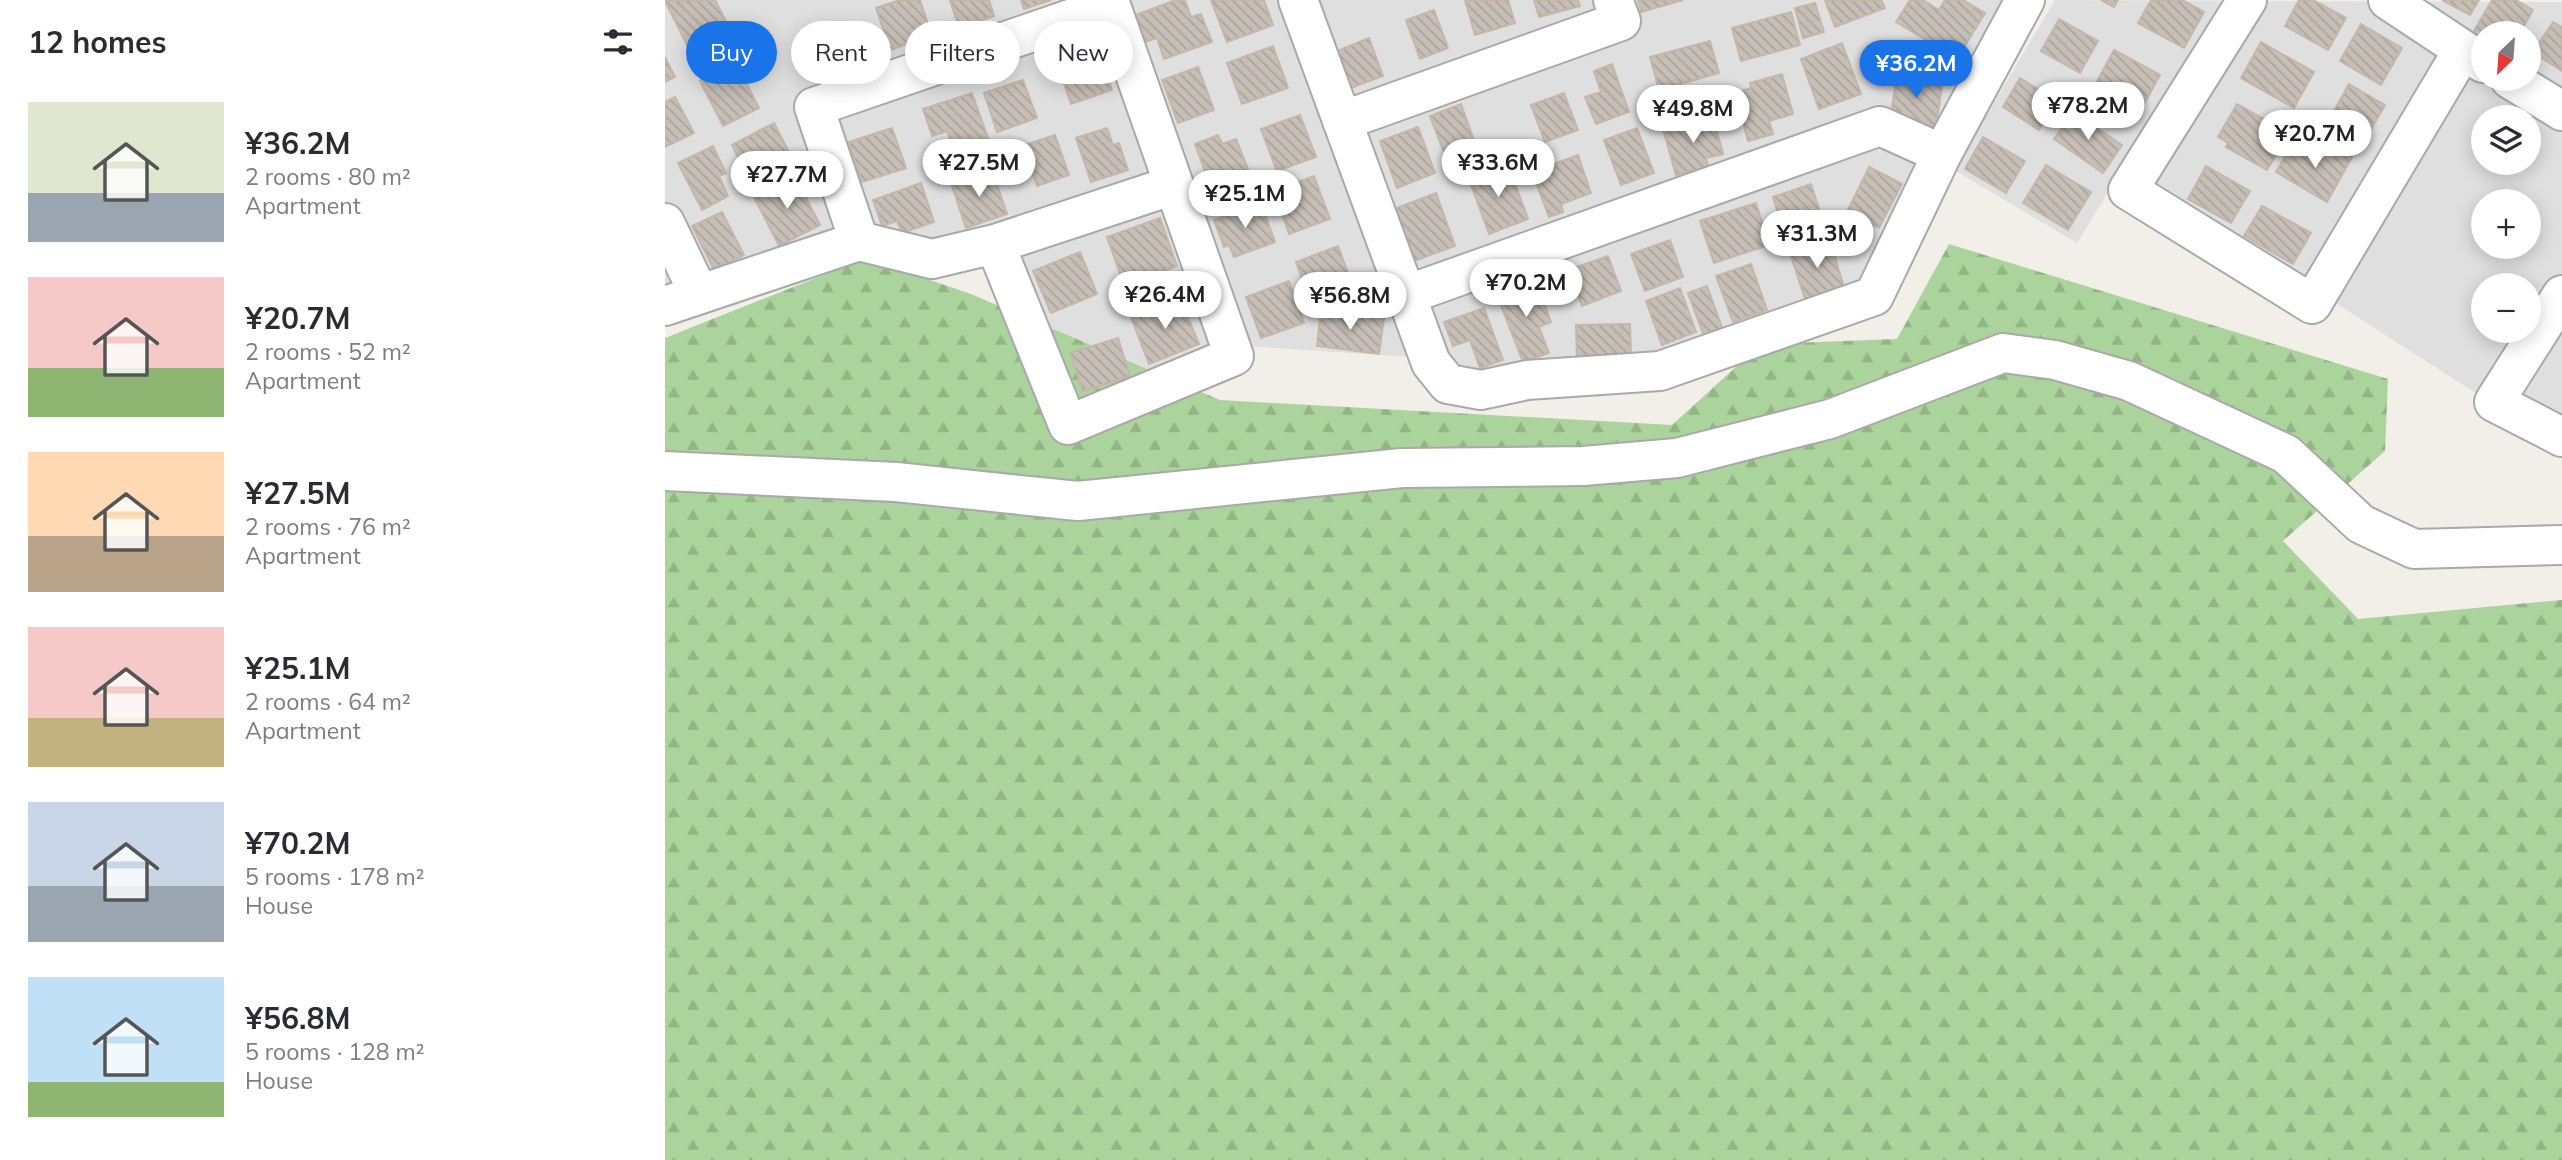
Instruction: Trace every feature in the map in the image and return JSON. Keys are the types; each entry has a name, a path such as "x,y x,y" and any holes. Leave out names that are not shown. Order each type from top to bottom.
{"street":[{"path":"1299,0 1431,363 1448,383 1481,390 1527,380 1660,371 1874,296 1942,154 2025,0"},
{"path":"1342,121 1621,21 1613,0"},
{"path":"2247,0 2128,190 2312,304 2471,60"},
{"path":"2388,0 2471,56"},
{"path":"859,241 814,107 1110,3 1234,356 1068,425 995,244"},
{"path":"2530,91 2562,111"},
{"path":"1406,295 1880,126 1942,154"},
{"path":"665,223 682,300 859,241 932,259 995,244 1174,184"},
{"path":"2562,295 2494,402 2562,437"},
{"path":"665,471 896,482 1078,501 1402,468 1583,466 1677,458 1831,419 2003,353 2055,360 2129,381 2286,454 2361,524 2414,549 2562,545"}],"shaded area":[{"path":"665,0 2019,0 1858,294 1656,364 1462,374 1412,357 1245,346 1072,409 997,231 938,250 888,241 665,293"},
{"path":"2055,0 2562,2 2562,449 2124,166 2077,243 1954,170"}],"green space":[{"path":"1949,244 2388,379 2385,451 2283,541 2358,619 2562,600 2562,1160 665,1160 665,338 866,258 971,294 1220,400 1672,425 1761,344 1897,339"}],"building":[{"path":"715,0 726,21 686,21 686,43 665,1"},
{"path":"900,0 920,0 927,21 905,21 905,45 891,50 891,21 880,21 876,8"},
{"path":"950,0 989,0 994,16 979,21 957,21"},
{"path":"1021,0 1051,0 1024,9"},
{"path":"1176,0 1185,0 1191,17 1201,14 1212,42 1164,59 1157,38 1145,42 1135,15"},
{"path":"1211,0 1264,0 1273,25 1227,42"},
{"path":"1465,0 1508,0 1515,23 1475,35"},
{"path":"1534,0 1578,0 1580,6 1539,17"},
{"path":"1638,0 1683,0 1641,12"},
{"path":"1825,0 1881,0 1885,8 1835,27"},
{"path":"1910,0 1923,0 1939,10 1945,0 1963,0 1985,13 1957,59 1896,22"},
{"path":"2101,0 2118,0 2114,7"},
{"path":"2151,0 2182,0 2204,12 2184,48 2138,23"},
{"path":"2299,0 2313,0 2346,18 2328,50 2285,26"},
{"path":"2442,0 2479,0 2470,15"},
{"path":"2492,0 2516,0 2533,10 2527,21 2480,21"},
{"path":"1815,3 1824,32 1803,38 1795,8"},
{"path":"1434,10 1448,48 1420,59 1406,20"},
{"path":"1791,12 1800,45 1741,61 1732,28"},
{"path":"2059,19 2098,41 2080,73 2041,51"},
{"path":"2553,22 2562,27 2562,71 2541,57 2541,40"},
{"path":"2361,24 2402,48 2381,85 2340,61"},
{"path":"1369,38 1383,76 1351,88 1337,51"},
{"path":"1710,41 1719,73 1659,90 1650,57"},
{"path":"2261,42 2314,72 2294,108 2241,78"},
{"path":"1842,43 1861,94 1819,109 1801,59"},
{"path":"1273,46 1288,88 1242,104 1227,63"},
{"path":"2114,50 2160,75 2142,108 2096,83"},
{"path":"665,57 675,77 665,82"},
{"path":"1612,64 1629,112 1596,124 1585,97 1601,92 1594,71"},
{"path":"1198,67 1214,110 1178,123 1162,80"},
{"path":"1897,73 1943,79 1936,127 1890,121"},
{"path":"1782,74 1793,114 1769,121 1773,134 1748,141 1735,93 1751,88 1750,83"},
{"path":"2020,78 2057,101 2039,130 2003,107"},
{"path":"1023,80 1037,118 997,132 984,93 1011,84 1020,84"},
{"path":"702,84 747,84 759,108 723,126"},
{"path":"1064,84 1110,84 1112,90 1071,104"},
{"path":"2349,84 2385,105 2367,136 2358,131 2352,142 2325,127"},
{"path":"972,93 988,138 954,150 947,131 932,136 923,109"},
{"path":"1564,93 1578,130 1545,142 1531,105"},
{"path":"675,97 694,133 665,147 665,102"},
{"path":"1461,104 1480,157 1450,168 1430,116"},
{"path":"2237,104 2289,133 2267,170 2226,147 2228,143 2218,137"},
{"path":"2073,112 2122,145 2103,173 2054,139"},
{"path":"1300,115 1316,157 1277,171 1261,129"},
{"path":"1713,116 1723,154 1706,158 1708,167 1676,175 1663,129"},
{"path":"774,123 793,160 750,182 732,145"},
{"path":"1418,127 1435,173 1397,188 1380,141"},
{"path":"892,128 906,168 862,182 849,142"},
{"path":"1107,128 1113,145 1119,143 1128,170 1091,182 1076,138"},
{"path":"1637,128 1654,173 1621,185 1604,140"},
{"path":"1055,135 1069,175 1037,186 1030,166 1019,170 1012,149"},
{"path":"1218,135 1222,144 1236,139 1254,184 1215,198 1195,144"},
{"path":"1983,137 2025,161 2006,193 1965,169"},
{"path":"2293,143 2324,160 2333,145 2352,157 2327,202 2276,172"},
{"path":"713,146 726,173 719,176 728,196 702,210 678,163"},
{"path":"1578,155 1591,193 1561,204 1563,212 1549,217 1532,172"},
{"path":"1508,164 1528,219 1489,234 1469,179"},
{"path":"2046,165 2091,192 2068,230 2023,203"},
{"path":"2206,166 2250,191 2231,223 2188,199"},
{"path":"1869,167 1902,184 1879,228 1847,212"},
{"path":"992,170 1007,214 966,228 951,183"},
{"path":"795,176 820,225 779,246 754,197"},
{"path":"1314,176 1330,219 1289,234 1274,191"},
{"path":"921,183 934,222 902,233 897,221 882,226 873,200"},
{"path":"1811,184 1824,224 1785,236 1773,197"},
{"path":"1436,193 1455,246 1414,261 1394,209"},
{"path":"1261,203 1275,242 1234,257 1229,245 1224,247 1214,220"},
{"path":"1756,203 1769,245 1714,263 1700,221"},
{"path":"2262,206 2311,233 2293,264 2244,236"},
{"path":"722,212 744,255 714,270 692,226"},
{"path":"1160,218 1177,266 1124,285 1107,237"},
{"path":"1670,240 1683,277 1645,291 1631,254"},
{"path":"1830,241 1844,287 1805,299 1790,253"},
{"path":"1338,246 1354,289 1311,304 1296,262"},
{"path":"1080,252 1097,294 1051,313 1033,271"},
{"path":"1608,256 1621,291 1582,306 1568,270"},
{"path":"1751,264 1767,310 1733,322 1716,276"},
{"path":"1289,281 1304,323 1261,338 1246,297"},
{"path":"1536,281 1551,322 1539,327 1549,353 1523,362 1497,295"},
{"path":"1707,286 1723,330 1704,336 1688,293"},
{"path":"1680,288 1696,332 1662,345 1646,301"},
{"path":"1180,298 1199,344 1149,364 1131,317"},
{"path":"1484,308 1503,360 1480,368 1470,340 1453,346 1444,322"},
{"path":"1321,310 1384,318 1379,354 1317,346"},
{"path":"1630,324 1631,360 1577,361 1576,325"},
{"path":"1118,338 1130,376 1083,391 1070,353"}]}
